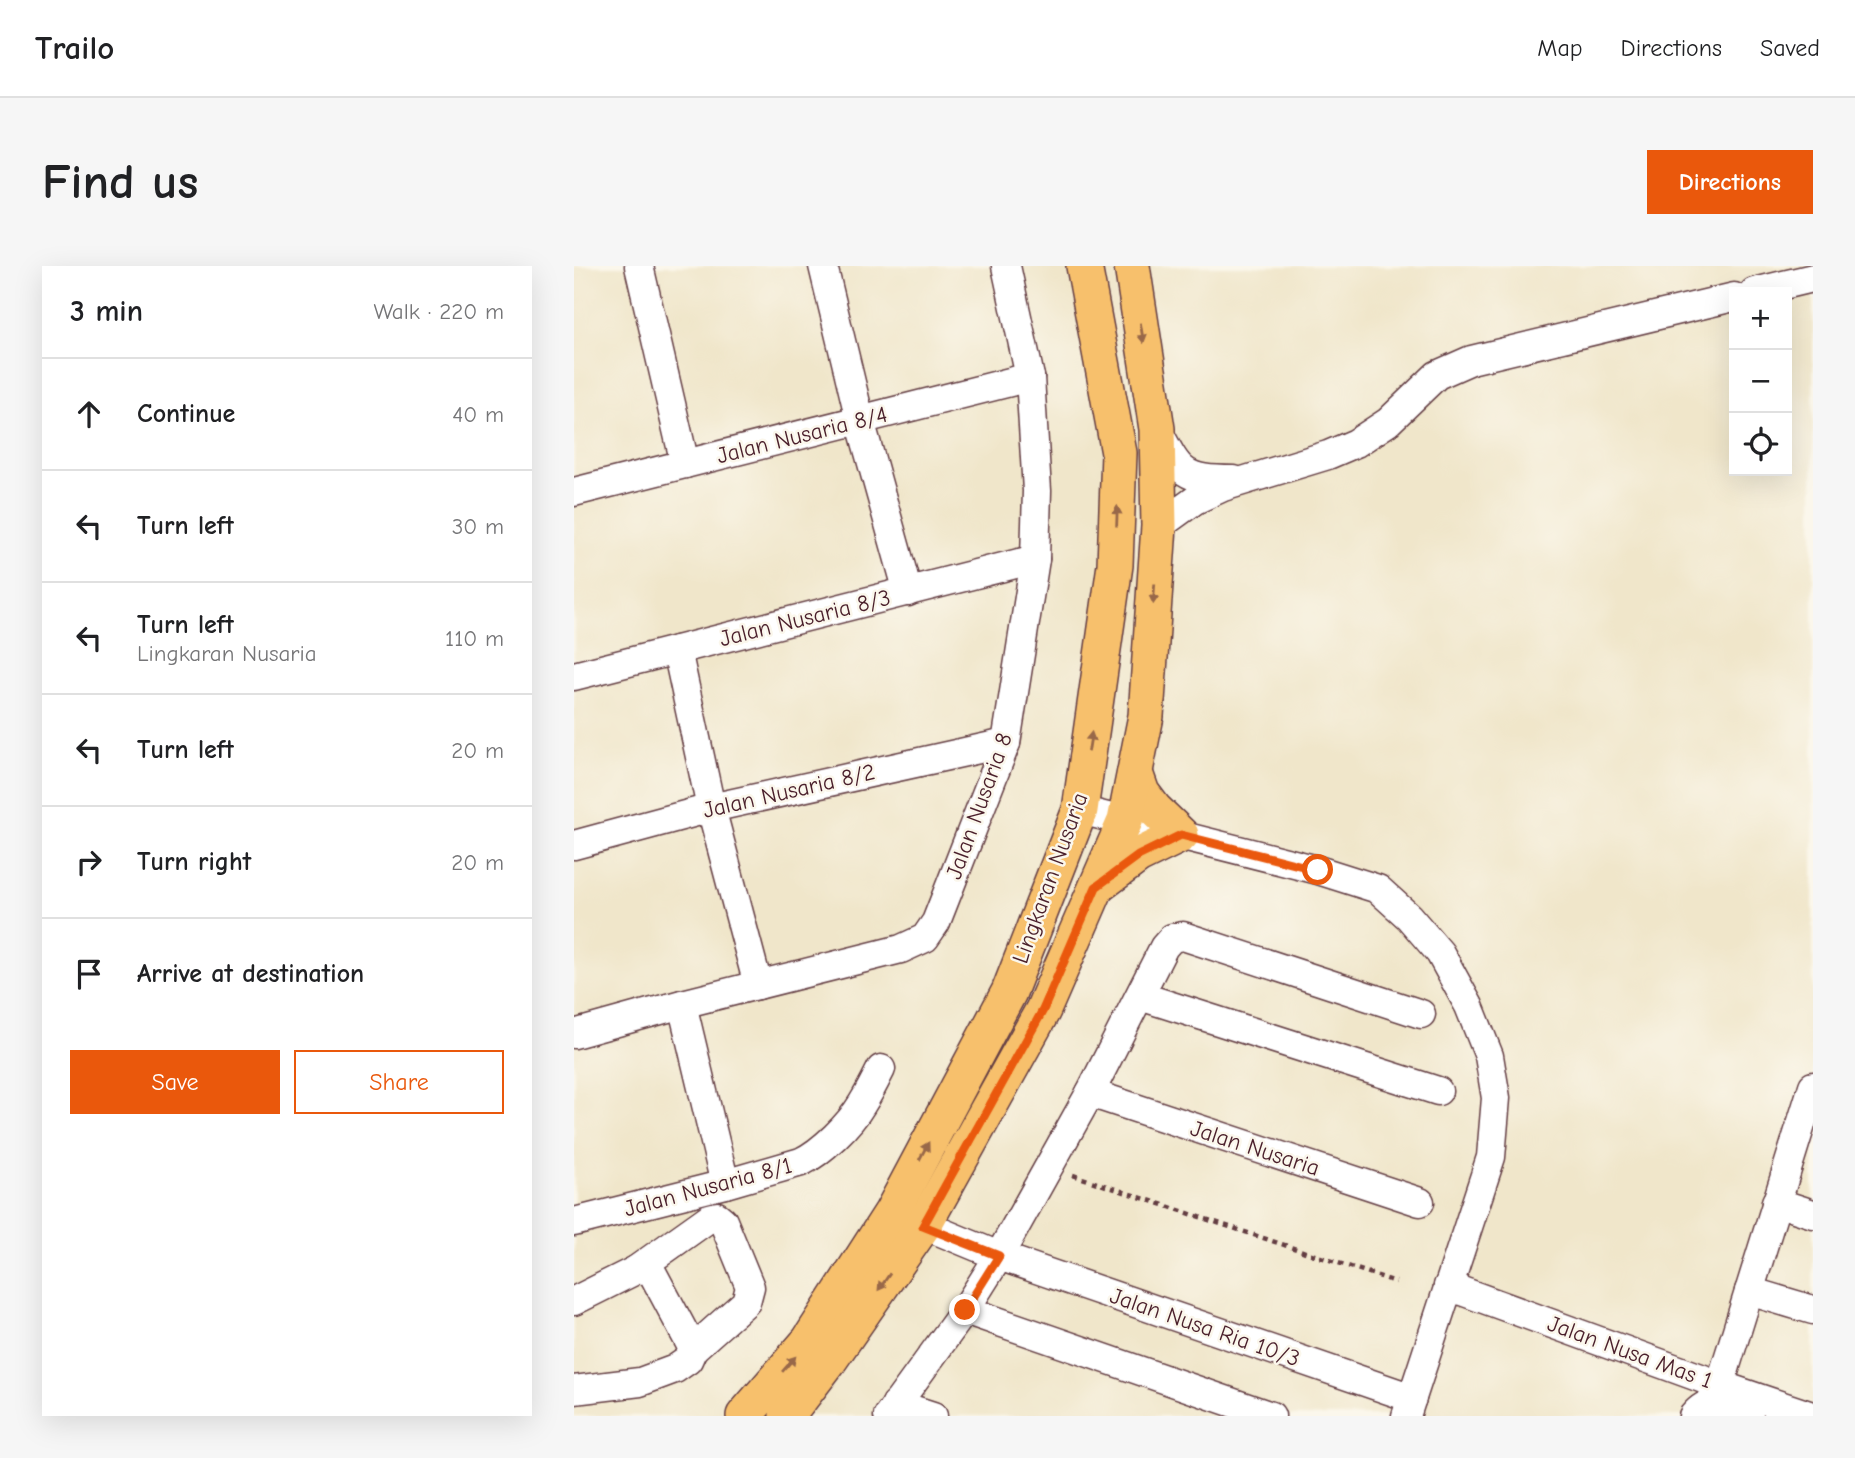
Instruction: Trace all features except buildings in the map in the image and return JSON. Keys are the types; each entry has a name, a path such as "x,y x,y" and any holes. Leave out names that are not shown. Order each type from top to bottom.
{"main road":[{"name":"Lingkaran Nusaria","path":"744,1416 908,1219 1009,992 1080,810 1115,565 1119,453 1084,266"},
{"name":"Lingkaran Nusaria","path":"787,1416 829,1361 908,1219 1043,1010 1125,821 1146,716 1159,526 1157,429 1132,266"},
{"path":"1096,887 1138,856 1181,835 1142,793 1135,773"}],"street":[{"path":"639,266 685,464"},
{"path":"823,266 860,420 908,592"},
{"name":"Jalan Nusaria 8","path":"574,1034 901,949 925,938 936,922 1006,743 1035,559 1037,491 1030,377 1006,266"},
{"path":"1775,287 1813,278"},
{"path":"1159,526 1195,500 1223,487 1328,456 1356,443 1388,422 1437,375 1471,360 1729,298"},
{"name":"Jalan Nusaria 8/4","path":"574,492 1030,377"},
{"path":"1157,429 1172,459 1184,472 1198,478 1243,480"},
{"name":"Jalan Nusaria 8/3","path":"574,676 1035,559"},
{"path":"677,650 711,808 758,985"},
{"name":"Jalan Nusaria 8/2","path":"574,845 711,808 1006,743"},
{"path":"1080,810 1318,870 1378,890 1409,917 1440,953 1469,1006 1489,1056 1496,1098 1492,1157 1409,1407"},
{"path":"933,1416 892,1410 965,1310 999,1256 1090,1093 1164,947 1172,938 1184,936 1421,1014"},
{"path":"1140,996 1438,1091"},
{"path":"682,1004 725,1184"},
{"name":"Jalan Nusaria 8/1","path":"574,1222 801,1163 827,1145 861,1107 881,1069"},
{"path":"1720,1385 1812,1088"},
{"name":"Jalan Nusaria","path":"1090,1093 1420,1202"},
{"path":"1776,1202 1813,1214"},
{"path":"574,1301 636,1270 709,1218 717,1216 723,1221 750,1287 746,1302 693,1349 688,1360 640,1381 574,1390"},
{"name":"Jalan Nusa Ria 10/3","path":"908,1219 999,1256 1409,1407"},
{"path":"636,1270 647,1269 653,1274 693,1349"},
{"name":"Jalan Nusa Mas 1","path":"1448,1286 1812,1416"},
{"path":"1749,1291 1813,1310"},
{"path":"965,1310 1271,1416"},
{"path":"1693,1416 1701,1406 1713,1402 1758,1416"}],"path":[{"path":"1049,1167 1396,1282"}],"route":[{"path":"965,1310 999,1256 923,1226 1043,1010 1096,887 1138,856 1181,835 1318,870"}]}
